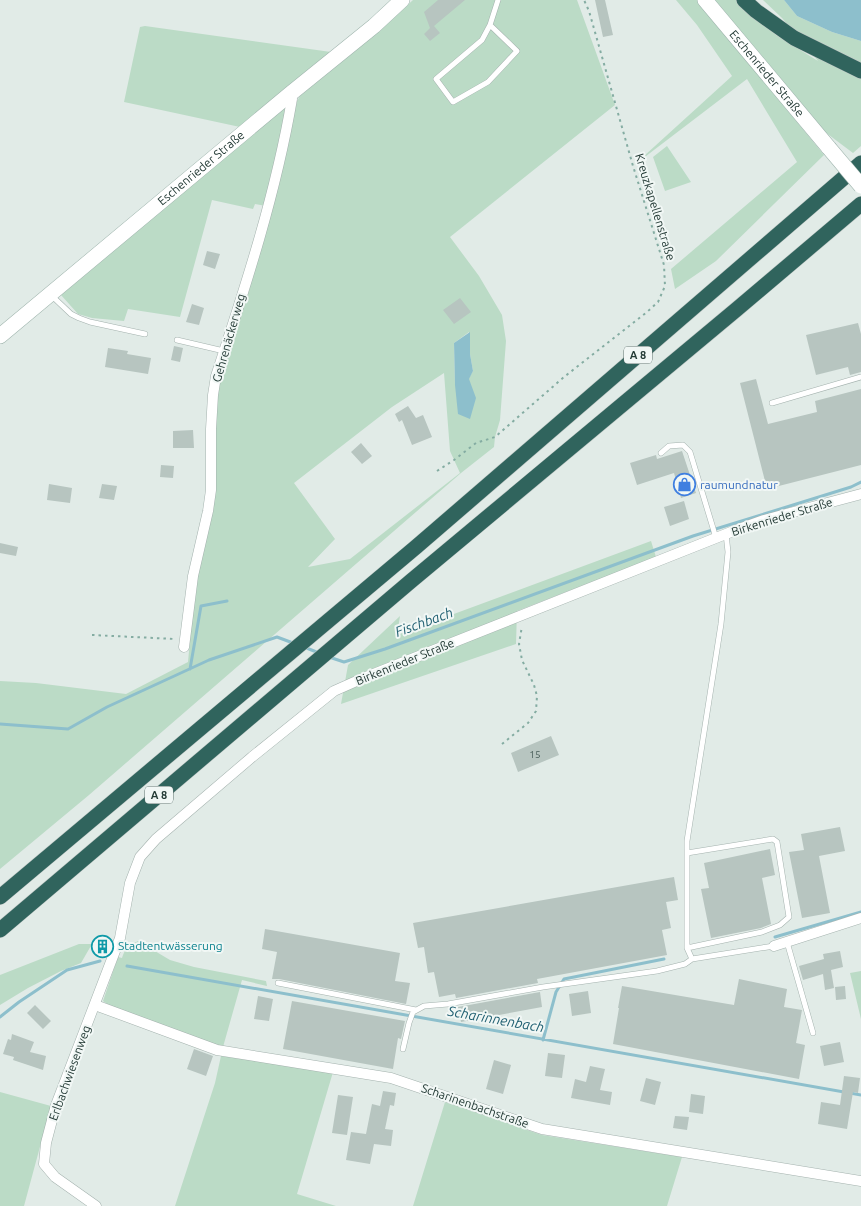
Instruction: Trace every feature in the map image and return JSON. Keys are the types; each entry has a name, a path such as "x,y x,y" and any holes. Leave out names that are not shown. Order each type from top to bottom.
{"highway":[{"path":"744,0 794,38 861,71"},
{"name":"A 8","path":"0,897 416,547 861,163"},
{"name":"A 8","path":"0,930 411,581 730,316 861,204"}],"street":[{"name":"Eschenrieder Straße","path":"0,336 374,26 402,0"},
{"name":"Eschenrieder Straße","path":"705,0 861,186"},
{"name":"Gehrenäckerweg","path":"184,643 193,576 211,490 211,429 216,376 267,213 286,138 292,99 290,94"},
{"name":"Birkenrieder Straße","path":"95,1005 120,938 130,883 140,857 156,840 252,757 334,691 361,678 726,534 764,520 861,494"},
{"path":"774,946 861,918"},
{"name":"Scharinenbachstraße","path":"95,1005 217,1050 391,1078 542,1129 861,1181"},
{"name":"Erlbachwiesenweg","path":"95,1005 56,1105 46,1143 44,1164 55,1178 96,1206"}],"lane":[{"path":"490,25 516,51 488,82 453,102 436,78 482,40 490,25 498,0"},
{"path":"50,294 71,314 79,318 145,334"},
{"path":"178,340 224,351"},
{"path":"772,403 861,377"},
{"path":"662,453 669,446 683,445 690,452 716,538"},
{"path":"692,959 687,948 687,841 721,624 728,552 726,534"},
{"path":"687,853 773,839 777,842 788,917 780,925 762,932 687,948"},
{"path":"787,942 813,1033"},
{"path":"403,1049 409,1023 415,1011 424,1006 448,1004 569,983 657,971 685,964 692,959 774,946"},
{"path":"278,983 415,1011"}],"path":[{"name":"Kreuzkapellenstraße","path":"437,471 476,444 495,437 564,378 647,312 658,302 665,286 664,265 633,166 589,11 584,0"},
{"path":"502,744 528,723 536,711 537,696 522,660 519,644 522,616"},
{"path":"92,635 184,643"}],"green space":[{"path":"413,0 577,0 615,105 450,237 479,276 502,315 506,341 500,420 494,447 461,473 89,795 0,869 0,681 36,683 126,694 188,662 196,575 220,377 289,139 297,101 300,96 384,27","holes":["469,332 473,371 469,378 455,385 454,343","444,373 450,451 460,473 350,559 308,567 335,539 294,483 392,407"]},
{"path":"676,0 697,0 824,155 716,261 675,289 671,269 797,162 747,79 633,166 732,76 697,25"},
{"path":"711,0 737,0 776,35 818,61 782,18 763,0 784,0 797,16 832,32 861,41 861,146 853,153 817,126"},
{"path":"145,26 331,52 240,127 124,102 140,27"},
{"path":"285,107 287,111 266,206 255,204 253,209 212,200 180,317 128,309 124,321 92,318 78,314 61,295"},
{"path":"667,146 691,182 665,191 653,157"},
{"path":"651,541 656,557 517,611 516,644 341,704 348,665 400,616 397,635"},
{"path":"138,941 170,960 194,967 266,981 267,986 242,980 223,1047 110,1006 103,1001 118,957 122,958 128,947"},
{"path":"79,944 92,944 81,963 28,988 0,1005 0,975"},
{"path":"861,971 861,1019 850,973"},
{"path":"221,1056 333,1072 297,1194 336,1206 175,1206 215,1083"},
{"path":"0,1092 51,1106 24,1206 0,1206"},
{"path":"445,1102 542,1135 682,1157 667,1206 413,1206"}],"water":[{"path":"784,0 861,0 861,41 832,32 797,16"},
{"path":"470,332 470,354 473,371 469,379 476,398 470,419 458,414 454,343"}],"building":[{"path":"438,0 465,0 434,26 440,33 430,41 424,34 430,28 424,12"},
{"path":"595,0 605,0 613,35 603,37"},
{"path":"207,251 220,254 215,269 203,265"},
{"path":"460,298 471,312 454,324 443,310"},
{"path":"192,304 204,308 199,325 186,322"},
{"path":"858,323 861,334 861,372 850,375 848,367 816,375 806,335"},
{"path":"174,346 183,348 180,362 171,360"},
{"path":"108,348 128,351 127,354 151,358 148,374 105,367"},
{"path":"756,379 768,424 817,412 815,401 861,389 861,465 767,489 740,383"},
{"path":"408,406 416,418 423,415 432,437 412,445 402,420 399,422 395,414"},
{"path":"193,430 194,448 173,448 173,431"},
{"path":"361,443 372,456 362,464 351,452"},
{"path":"682,451 696,493 681,498 674,473 637,485 630,463 656,455 657,459"},
{"path":"161,465 174,466 173,478 160,477"},
{"path":"49,484 72,488 70,503 47,500"},
{"path":"102,484 117,486 114,500 99,498"},
{"path":"684,501 689,519 670,526 664,507"},
{"path":"0,543 18,547 16,556 0,553"},
{"path":"551,736 559,755 518,772 511,753"},
{"path":"840,827 845,851 819,856 830,913 802,918 789,852 804,850 801,834"},
{"path":"770,849 775,875 762,878 771,924 761,928 711,938 701,889 709,888 704,863"},
{"path":"674,877 678,900 666,902 671,928 662,930 667,955 537,979 538,983 456,998 455,994 439,997 434,972 428,973 424,947 418,948 413,923"},
{"path":"265,929 400,953 395,981 410,983 406,1004 272,979 277,952 262,949"},
{"path":"840,951 843,967 831,970 834,988 825,990 823,974 803,980 799,966 824,959 823,954"},
{"path":"739,979 787,989 784,1007 802,1010 796,1043 805,1045 799,1079 613,1044 622,986 734,1005"},
{"path":"845,986 846,999 836,1000 835,987"},
{"path":"588,991 591,1013 572,1016 569,994"},
{"path":"540,992 542,1007 461,1022 458,1007"},
{"path":"258,996 273,999 269,1021 254,1019"},
{"path":"292,1001 405,1021 401,1039 398,1038 393,1069 283,1049"},
{"path":"35,1005 51,1021 43,1029 27,1013"},
{"path":"12,1034 34,1042 30,1052 46,1056 43,1070 13,1060 14,1057 3,1054 8,1039 11,1040"},
{"path":"840,1042 844,1062 824,1066 820,1046"},
{"path":"194,1049 213,1056 206,1076 187,1069"},
{"path":"548,1053 565,1055 562,1078 545,1076"},
{"path":"494,1060 511,1065 503,1094 486,1089"},
{"path":"590,1066 605,1069 600,1090 612,1092 610,1105 571,1098 575,1079 586,1082"},
{"path":"844,1076 860,1078 858,1093 853,1092 847,1129 818,1124 821,1102 840,1105"},
{"path":"646,1078 661,1082 655,1105 640,1101"},
{"path":"383,1091 396,1093 394,1106 390,1105 385,1129 393,1130 391,1146 374,1144 370,1164 346,1160 351,1132 366,1134 372,1104 380,1106"},
{"path":"691,1094 705,1096 703,1114 689,1112"},
{"path":"338,1095 353,1097 347,1135 332,1133"},
{"path":"675,1116 689,1117 687,1130 673,1128"}],"waterway":[{"name":"Fischbach","path":"329,657 344,662 385,649 693,536 851,487 861,482"},
{"path":"190,669 201,606 227,601"},
{"name":"Fischbach","path":"0,724 68,729 107,707 209,660 277,637 293,643"},
{"name":"Fischbach","path":"304,647 319,653"},
{"path":"775,937 861,912"},
{"path":"543,1040 556,992 564,979 664,959"},
{"name":"Scharinnenbach","path":"0,1017 67,970 100,961"},
{"name":"Scharinnenbach","path":"127,966 861,1095"}],"place":[{"name":"raumundnatur","path":"684,485"},
{"name":"Stadtentwässerung","path":"102,946"}]}
